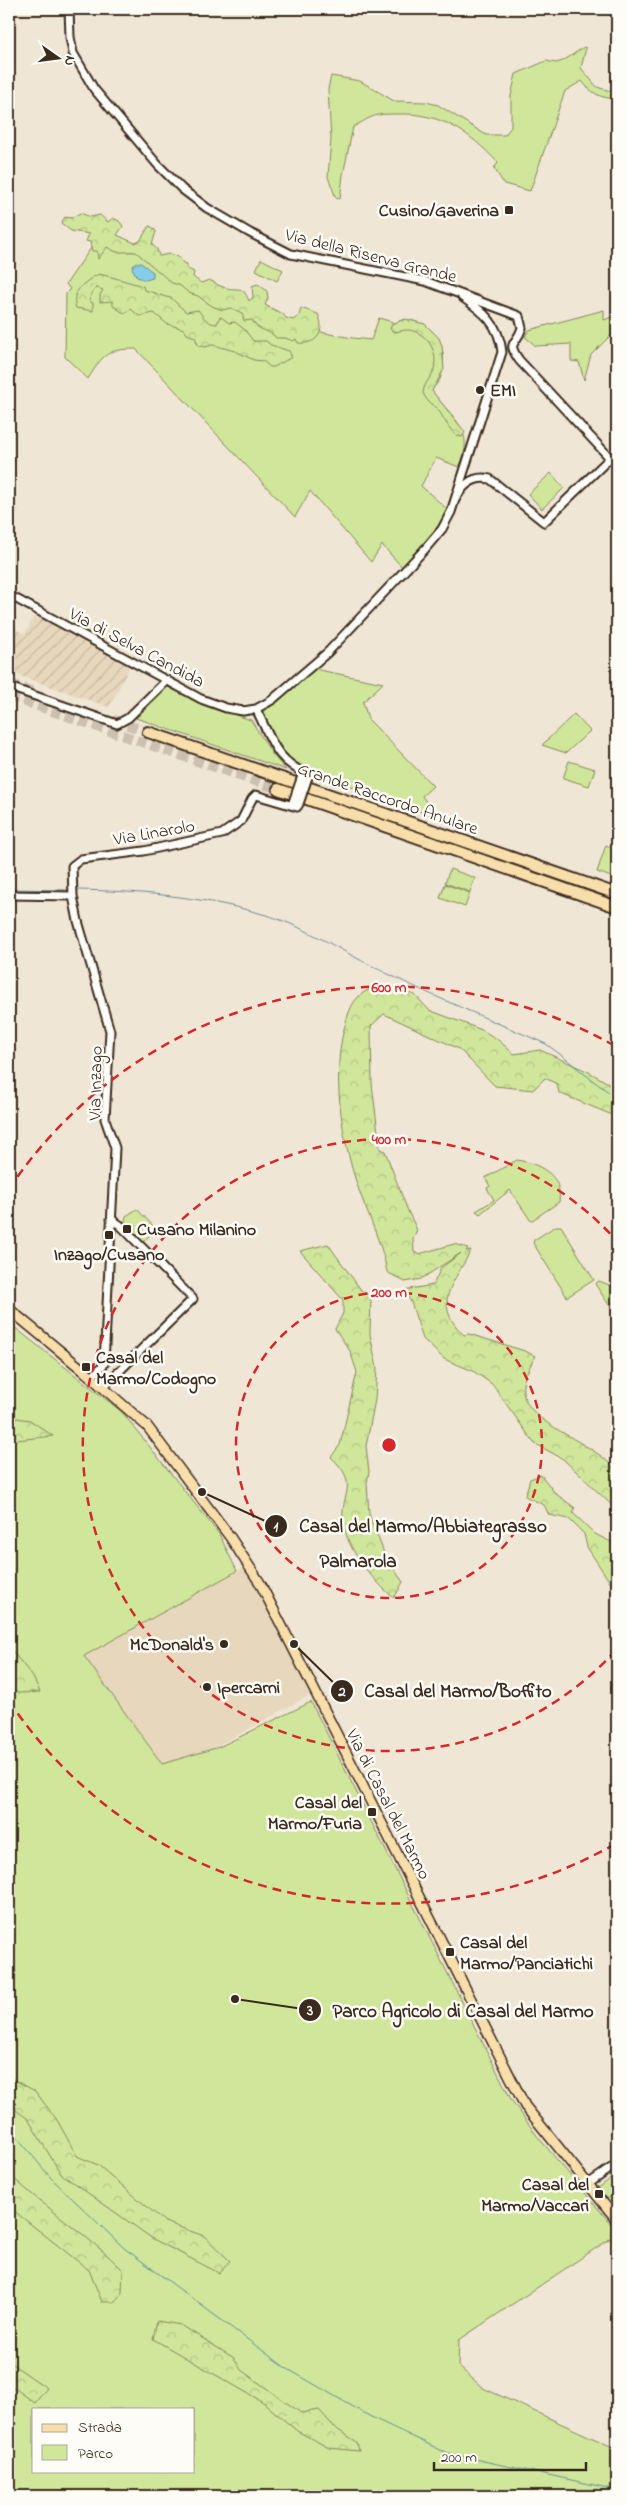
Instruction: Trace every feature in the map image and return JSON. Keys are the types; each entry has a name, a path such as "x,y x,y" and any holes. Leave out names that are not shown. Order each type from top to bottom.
{"highway":[{"name":"Grande Raccordo Anulare","path":"148,732 617,894"},
{"name":"Grande Raccordo Anulare","path":"278,790 617,907"}],"main road":[{"path":"9,1309 92,1377"},
{"name":"Via di Casal del Marmo","path":"92,1377 160,1441 247,1562 525,2106 617,2220"}],"street":[{"name":"Via della Riserva Grande","path":"69,9 72,50 83,72 110,109 158,164 201,204 250,233 294,254 419,279 515,314 522,322 522,330 511,346 519,360 610,458 544,522 490,479 479,478 465,485 455,500"},
{"path":"256,709 272,700 323,657 373,606 439,532 455,500 462,472 470,455 502,352 496,328 478,308 455,292"},
{"name":"Via di Selva Candida","path":"9,595 201,699 226,708 243,711 256,709"},
{"path":"9,687 117,724 128,718 167,680"},
{"name":"Via Linarolo","path":"73,896 72,867 79,859 144,851 222,834 238,824 255,795 295,804 306,775 288,765 282,759 256,709"},
{"path":"9,895 73,896"},
{"name":"Via Inzago","path":"73,896 80,932 110,1031 105,1120 115,1148 104,1364 92,1377"},
{"path":"104,1387 193,1299 120,1225 111,1220"},
{"path":"588,2184 617,2164"}],"shaded area":[{"path":"9,504 19,510 9,527"},
{"path":"39,616 131,664 109,707 9,672 12,668 9,667 9,626 25,634 34,617 38,619"},
{"path":"246,1568 310,1695 210,1750 162,1764 83,1656 237,1571"}],"green space":[{"path":"584,47 586,48 581,68 597,87 617,93 617,98 601,96 589,89 582,81 565,91 530,191 504,184 494,168 498,163 477,142 454,126 413,114 388,114 375,116 353,127 340,199 336,198 328,177 331,139 328,89 331,76 360,81 394,101 426,102 438,105 486,135 505,135 511,127 511,96 516,74 546,61 556,63 563,61"},
{"path":"80,213 91,217 100,215 108,222 113,218 119,221 123,226 117,235 135,243 140,241 149,226 152,227 156,231 152,245 157,249 159,256 169,254 179,257 183,263 187,264 186,268 194,272 193,277 201,283 209,280 221,286 239,289 244,292 249,301 253,297 252,286 258,284 267,291 268,298 265,305 283,314 286,318 293,320 299,316 301,308 318,314 321,326 318,336 305,343 298,343 296,339 293,341 285,338 276,338 257,327 252,320 244,321 242,313 231,308 222,310 212,306 179,285 172,283 136,252 116,252 107,247 98,259 97,251 92,251 90,242 86,241 89,234 71,231 61,223 65,217 71,218"},
{"path":"98,226 161,265 228,300 298,326 334,335 371,340 379,318 396,323 403,320 417,322 432,331 441,345 444,362 440,379 432,391 460,426 464,434 464,454 459,467 436,458 421,486 447,509 437,528 402,567 382,545 371,562 310,491 295,517 136,349 118,350 106,355 88,379 65,357 66,293 70,289 66,284 91,248"},
{"path":"261,259 283,270 277,281 256,270"},
{"path":"99,274 143,286 144,290 171,298 186,312 198,310 211,323 217,324 221,317 229,323 235,322 245,330 253,341 266,341 271,345 289,351 292,357 274,367 270,367 263,361 254,360 235,351 213,345 204,347 198,345 195,337 187,334 184,329 167,324 154,313 139,316 131,309 124,313 113,306 113,301 100,302 100,295 103,290 97,288 93,291 89,301 93,303 93,311 76,308 75,297 77,292 88,280"},
{"path":"604,310 604,320 617,315 617,329 591,355 584,380 579,362 571,361 571,344 536,346 525,337 529,330"},
{"path":"405,319 425,324 439,338 442,346 444,369 432,391 465,432 462,437 451,430 439,411 423,393 433,372 435,362 429,342 425,337 413,331 394,332 390,329 392,324"},
{"path":"551,473 564,488 542,509 528,494"},
{"path":"315,667 319,670 383,683 363,702 368,719 433,786 422,796 438,818 310,772 289,762 259,712"},
{"path":"168,687 201,704 251,720 272,754 286,770 136,718"},
{"path":"574,714 590,731 566,753 542,745"},
{"path":"569,761 595,769 589,786 563,778"},
{"path":"606,845 617,850 617,879 597,872"},
{"path":"450,869 475,878 470,892 445,883"},
{"path":"445,884 470,893 465,907 440,898"},
{"path":"388,986 415,995 429,1010 482,1030 497,1039 514,1054 540,1050 589,1072 617,1088 617,1117 559,1093 557,1084 545,1078 533,1090 495,1086 459,1049 384,1014 371,1026 372,1084 380,1149 385,1151 417,1230 413,1239 414,1252 419,1254 454,1244 468,1248 466,1251 471,1250 449,1292 448,1312 454,1323 464,1335 469,1334 525,1351 535,1356 523,1385 525,1399 534,1412 548,1423 597,1453 610,1464 618,1479 617,1510 563,1459 534,1443 492,1384 473,1371 444,1359 423,1339 411,1302 404,1290 433,1285 441,1268 461,1253 421,1279 405,1282 387,1272 379,1242 348,1155 341,1112 339,1069 340,1048 344,1029 354,1003 366,991"},
{"path":"517,1160 533,1164 553,1177 559,1192 559,1202 531,1221 510,1190 480,1214 476,1211 494,1200 487,1188 490,1186 485,1178"},
{"path":"137,1209 156,1229 142,1243 124,1226 126,1216"},
{"path":"556,1226 561,1226 594,1280 567,1297 533,1243 534,1240"},
{"path":"328,1244 361,1290 371,1297 370,1334 377,1368 375,1400 366,1446 369,1472 367,1483 369,1514 386,1558 403,1582 394,1598 379,1584 357,1557 344,1527 343,1516 347,1491 346,1476 331,1457 340,1445 357,1372 350,1351 335,1329 343,1313 343,1300 300,1251"},
{"path":"599,1281 617,1288 617,1300 609,1305 595,1284"},
{"path":"9,1323 122,1412 219,1534 237,1571 84,1656 162,1764 219,1747 311,1702 512,2101 538,2137 617,2231 617,2234 459,2340 458,2366 483,2388 617,2449 617,2496 9,2496"},
{"path":"9,1417 30,1420 53,1436 17,1440 9,1439"},
{"path":"541,1475 555,1493 575,1508 573,1513 595,1534 617,1545 617,1593 587,1547 584,1534 569,1519 549,1515 544,1505 525,1496 530,1479"},
{"path":"9,1647 33,1677 40,1692 19,1693 9,1688"},
{"path":"9,2077 35,2091 57,2120 77,2156 98,2165 165,2222 204,2236 230,2261 219,2273 153,2239 61,2174 28,2119 9,2105"},
{"path":"9,2174 123,2270 122,2293 114,2302 102,2302 89,2270 9,2207"},
{"path":"617,2174 617,2192 606,2200 598,2188"},
{"path":"157,2321 181,2325 234,2358 241,2370 301,2413 319,2410 335,2428 357,2442 359,2451 329,2448 297,2431 263,2402 153,2339"},
{"path":"9,2362 47,2388 35,2403 9,2384"}],"water":[{"path":"135,263 141,263 153,272 153,278 146,280 137,277 132,268"}],"waterway":[{"path":"9,889 71,890"},
{"path":"75,890 167,895 214,902 275,918 305,930 362,961 418,988 546,1044 598,1085 617,1097"},
{"path":"9,2127 50,2177 124,2248 286,2368 371,2417 447,2453 617,2490"}],"tunnel":[{"path":"9,683 36,693"},
{"path":"9,696 278,789"},
{"path":"113,720 148,732"}],"place":[{"name":"Cusino/Gaverina","path":"509,210"},
{"name":"EMI","path":"480,390"},
{"name":"Cusano Milanino","path":"127,1229"},
{"name":"Inzago/Cusano","path":"109,1235"},
{"name":"Casal del Marmo/Codogno","path":"86,1367"},
{"name":"Casal del Marmo/Abbiategrasso","path":"202,1492"},
{"name":"McDonald's","path":"224,1644"},
{"name":"Casal del Marmo/Boffito","path":"294,1644"},
{"name":"Ipercarni","path":"207,1687"},
{"name":"Casal del Marmo/Furia","path":"372,1812"},
{"name":"Casal del Marmo/Panciatichi","path":"450,1952"},
{"name":"Parco Agricolo di Casal del Marmo","path":"235,1999"},
{"name":"Casal del Marmo/Vaccari","path":"599,2194"}],"district":[{"name":"Palmarola","path":"358,1560"}]}
